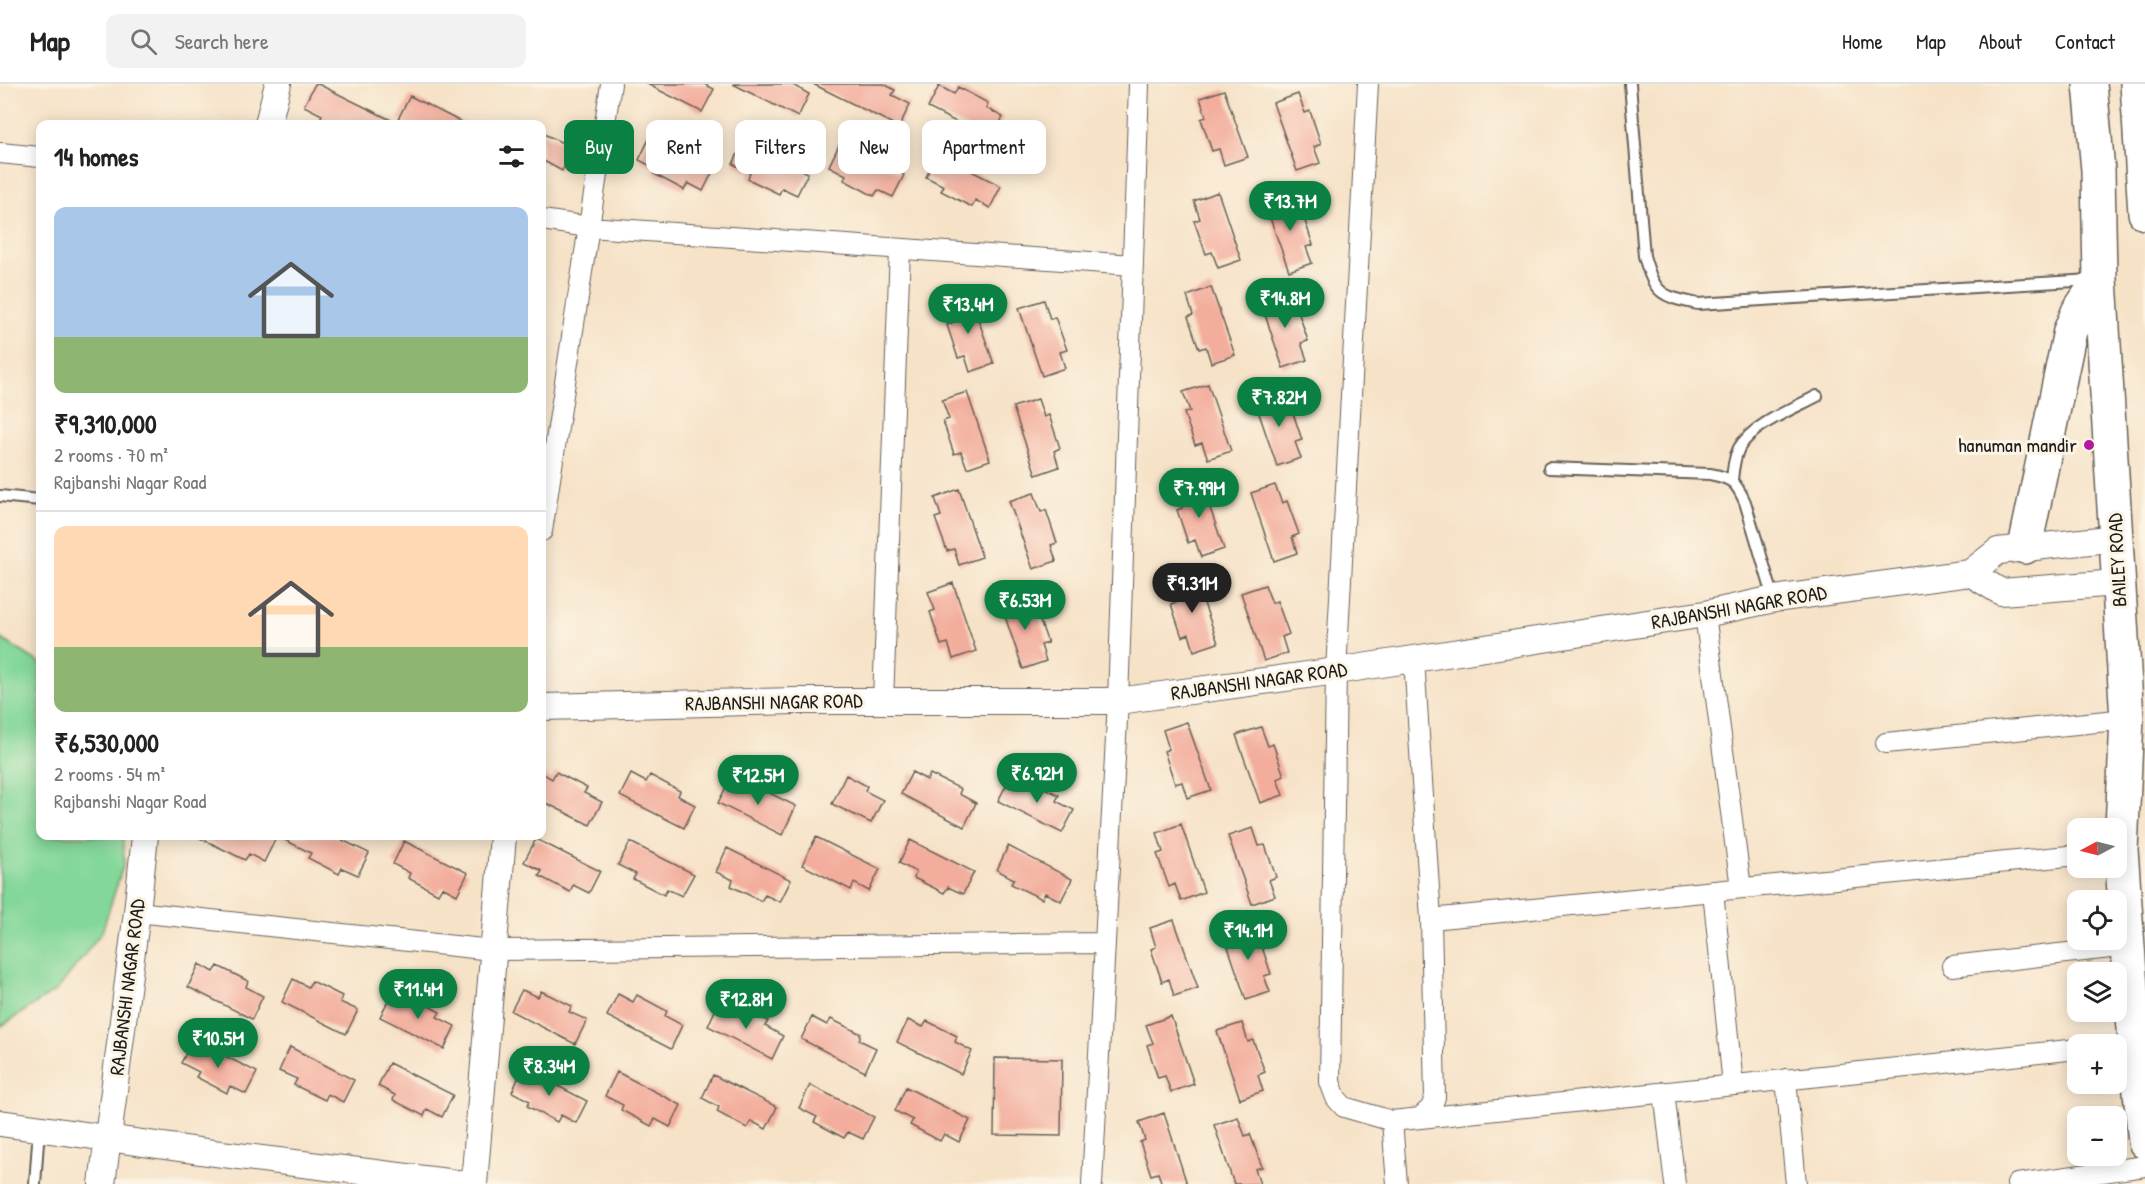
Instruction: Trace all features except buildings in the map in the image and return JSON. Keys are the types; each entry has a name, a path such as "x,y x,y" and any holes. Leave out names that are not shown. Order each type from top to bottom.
{"highway":[{"name":"BAILEY ROAD","path":"2090,84 2098,170 2100,279 2127,728 2121,818"},
{"path":"2137,84 2145,213"},
{"path":"2025,547 2070,331 2078,312 2100,279"},
{"path":"2127,728 2145,908"},
{"name":"BAILEY ROAD","path":"2122,878 2128,946 2126,1034"},
{"name":"BAILEY ROAD","path":"2127,1049 2145,1142"}],"street":[{"path":"269,120 278,84"},
{"path":"546,466 589,227 611,84"},
{"path":"1092,1184 1118,701 1139,84"},
{"path":"1368,84 1336,671 1330,1082 1336,1098 1344,1107 1392,1121 2067,1050"},
{"path":"0,153 36,156"},
{"path":"546,221 589,227 1133,265"},
{"path":"883,701 900,249"},
{"name":"RAJBANSHI NAGAR ROAD","path":"546,706 883,701 1118,701 1336,671 1705,614 1774,599 1970,573 1998,552 2025,547 2117,538"},
{"path":"1970,573 2001,592 2117,583"},
{"path":"1705,614 1741,888"},
{"path":"1414,658 1431,919 1435,1097 1431,1108 1421,1117"},
{"path":"1886,743 2127,728"},
{"name":"RAJBANSHI NAGAR ROAD","path":"102,1184 145,840"},
{"path":"474,1184 503,840"},
{"path":"1431,919 2067,856"},
{"path":"1713,891 1733,1085"},
{"path":"137,912 492,950 1106,942"},
{"path":"1952,966 2128,946"},
{"path":"1786,1079 1796,1184"},
{"path":"1664,1092 1675,1184"},
{"path":"1392,1121 1397,1184"},
{"path":"0,1123 464,1184"},
{"path":"2017,1184 2145,1166"}],"lane":[{"path":"1630,84 1644,256 1657,290 1673,299 1698,304 2100,279"},
{"path":"1732,480 1738,450 1746,439 1757,429 1817,396"},
{"path":"1549,468 1710,474 1732,480 1739,488 1745,502 1774,599"},
{"path":"0,496 36,500"},
{"path":"35,1184 39,1128"}],"green space":[{"path":"0,638 36,660 36,840 123,840 124,863 102,932 58,989 0,1027"}],"place":[{"name":"hanuman mandir","path":"2089,445"}]}
